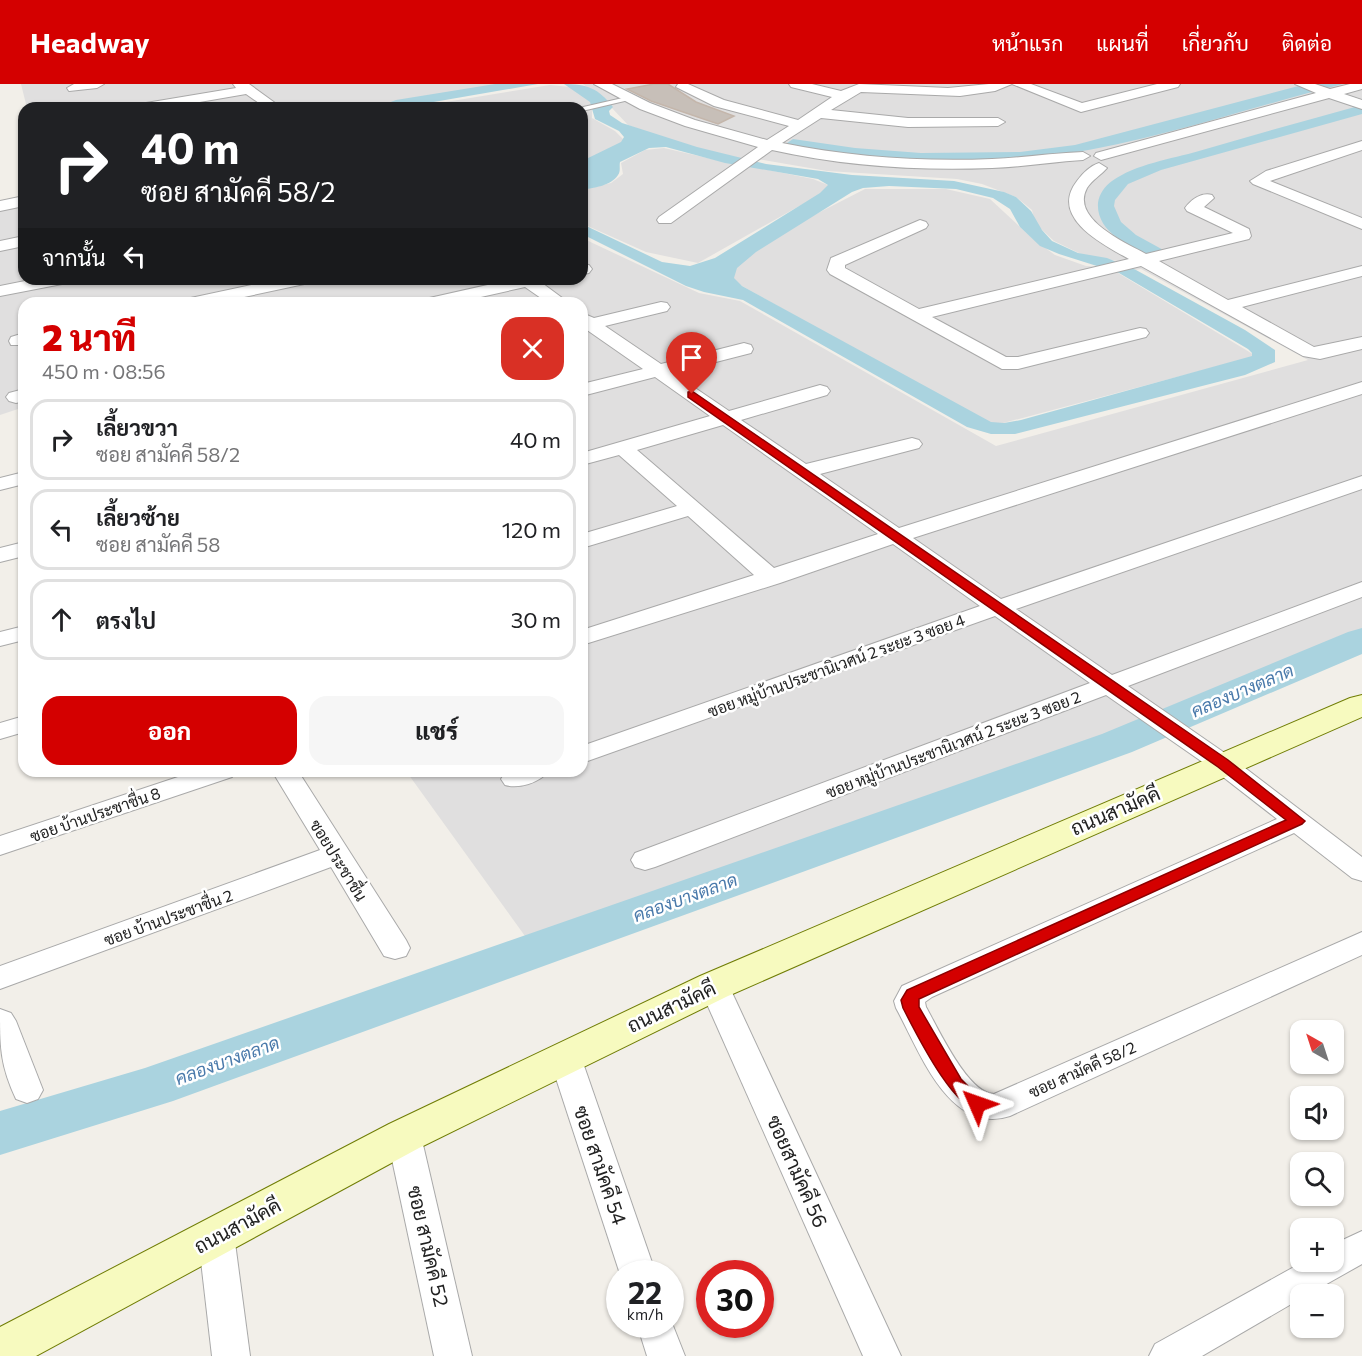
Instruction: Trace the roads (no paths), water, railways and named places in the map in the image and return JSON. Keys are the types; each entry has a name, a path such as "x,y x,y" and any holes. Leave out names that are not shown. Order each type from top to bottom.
{"main road":[{"name":"ถนนสามัคคี","path":"0,1351 404,1136 714,986 1362,705"}],"street":[{"path":"74,88 97,84"},
{"path":"601,84 627,99 704,130 770,145 852,158 930,164 998,164 1083,156 1100,162"},
{"path":"796,84 844,96"},
{"path":"665,220 770,145 854,89 869,87 949,92 981,90 1006,84"},
{"path":"1019,84 1081,108 1173,84"},
{"path":"1302,84 1360,104"},
{"path":"1362,85 1326,93 1100,162 1082,181 1076,196 1077,212 1090,228 1135,262 1310,352 1320,353 1362,343"},
{"path":"170,102 244,87 266,102"},
{"path":"683,87 719,103 801,125"},
{"path":"819,113 901,123 952,125 998,122"},
{"path":"1362,145 1271,174 1258,181 1362,224"},
{"path":"1,196 18,200"},
{"path":"917,315 1243,236 1243,232 1193,208 1206,198"},
{"path":"1334,213 1362,204"},
{"path":"920,225 837,262 836,267 840,273 994,359 1010,363 1140,333"},
{"path":"0,246 18,242"},
{"path":"1224,306 1362,271"},
{"path":"0,291 31,285"},
{"path":"220,297 275,285"},
{"path":"457,297 508,285"},
{"path":"537,285 552,297"},
{"path":"588,322 662,307"},
{"path":"588,325 805,471 1182,735 1362,871"},
{"path":"588,389 744,349"},
{"path":"588,636 1362,388"},
{"path":"588,457 820,391"},
{"path":"805,471 912,444"},
{"path":"622,447 772,578"},
{"path":"0,484 18,480"},
{"name":"ซอย หมู่บ้านประชานิเวศน์ 2 ระยะ 3 ซอย 4","path":"588,752 1362,482"},
{"path":"588,539 692,508"},
{"path":"0,555 18,550"},
{"name":"ซอย หมู่บ้านประชานิเวศน์ 2 ระยะ 3 ซอย 2","path":"645,860 1362,589"},
{"path":"0,639 18,634"},
{"path":"0,731 18,726"},
{"name":"ซอย บ้านประชาชื่น 8","path":"0,846 205,777"},
{"name":"ซอยประชาชื่น","path":"289,777 395,948"},
{"name":"ซอย สามัคคี 58/2","path":"1297,821 921,989 909,1000 911,1008 955,1084 977,1104 998,1107 1362,943"},
{"name":"ซอย บ้านประชาชื่น 2","path":"0,978 336,855"},
{"name":"ซอยสามัคคี 56","path":"714,986 882,1356"},
{"path":"0,1021 27,1090"},
{"name":"ซอย สามัคคี 54","path":"565,1057 633,1260"},
{"name":"ซอย สามัคคี 52","path":"404,1136 453,1356"},
{"path":"216,1235 231,1356"},
{"path":"1168,1356 1362,1246"},
{"path":"660,1338 666,1356"}],"lane":[{"path":"588,108 627,99"}],"water":[{"path":"495,84 538,84 434,102 391,102"},
{"path":"564,84 586,86 597,91 613,107 609,111 610,115 622,123 697,147 766,164 852,175 954,181 1004,192 1016,197 1031,211 1042,230 1052,241 1078,253 1107,258 1136,270 1245,330 1275,350 1275,362 1245,375 1015,434 991,434 967,427 743,300 686,286 588,237 588,227 662,262 690,266 715,258 820,193 828,185 818,179 725,163 666,147 649,148 620,162 620,170 615,179 602,186 588,189 588,158 621,142 624,137 619,131 595,119 590,102","holes":["889,186 956,189 993,198 1010,209 1020,227 1040,246 1119,273 1248,349 1252,356 1021,420 1004,423 991,422 742,286 734,278 737,268 756,252 852,192 863,188"]},
{"path":"1306,84 1343,84 1170,132 1065,154 995,161 924,160 784,145 793,139 855,148 921,153 1020,152 1075,145"},
{"path":"1362,105 1362,114 1161,170 1128,184 1115,200 1114,206 1121,222 1136,235 1167,252 1149,256 1115,236 1102,222 1098,203 1101,193 1112,181 1132,170"}],"waterway":[{"name":"คลองบางตลาด","path":"0,1133 154,1086 1117,743 1362,640"}]}
